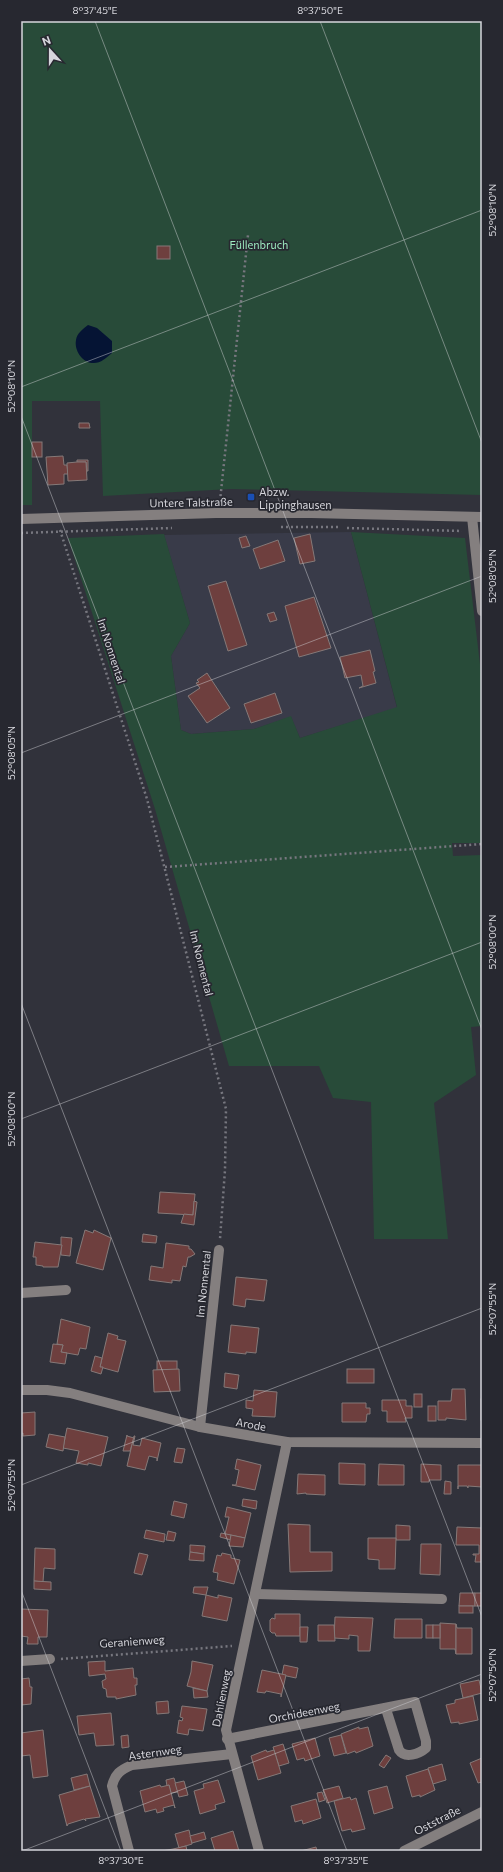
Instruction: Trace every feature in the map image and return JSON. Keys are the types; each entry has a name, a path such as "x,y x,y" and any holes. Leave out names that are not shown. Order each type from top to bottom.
{"street":[{"name":"Untere Talstraße","path":"21,519 216,513 311,513 477,517"},
{"path":"477,517 472,532 482,611"},
{"name":"Im Nonnental","path":"200,1427 219,1250"},
{"path":"21,1293 66,1290"},
{"name":"Arode","path":"21,1390 47,1390 70,1393 200,1427 287,1442 482,1443"},
{"name":"Dahlienweg","path":"259,1851 227,1739 226,1730 287,1442"},
{"path":"256,1594 442,1599"},
{"path":"21,1661 50,1659"},
{"name":"Orchideenweg","path":"227,1739 415,1702 426,1741 426,1748 422,1751 406,1756 401,1753 386,1708"},
{"name":"Asternweg","path":"129,1851 112,1786 114,1778 120,1770 132,1765 232,1754"},
{"name":"Oststraße","path":"404,1851 482,1812"}],"path":[{"path":"216,513 221,500 248,235"},
{"name":"Im Nonnental","path":"57,518 147,798 226,1109 225,1170 219,1250"},
{"path":"275,527 472,532"},
{"path":"21,533 178,528"},
{"path":"165,867 482,844"},
{"name":"Geranienweg","path":"50,1659 230,1645 244,1648"}],"shaded area":[{"path":"351,532 397,708 300,738 291,717 254,729 191,734 181,730 171,656 190,623 164,535"}],"green space":[{"name":"Füllenbruch","path":"21,21 482,21 482,495 231,489 103,496 100,401 32,401 32,505 21,505"},
{"path":"351,532 465,538 482,681 482,843 452,843 453,856 482,855 482,1026 471,1027 476,1075 434,1103 448,1239 374,1239 371,1102 333,1098 319,1066 229,1066 155,809 68,538 164,534 190,623 171,656 181,730 191,734 254,729 291,716 300,738 397,707"}],"water":[{"path":"88,325 97,328 112,341 112,353 98,363 88,362 82,358 76,348 76,340 80,331"}],"building":[{"path":"157,246 170,246 170,259 157,259"},
{"path":"79,423 89,423 90,428 79,428"},
{"path":"32,442 42,442 42,457 32,457"},
{"path":"63,456 64,465 67,465 68,474 64,474 64,484 48,485 46,457"},
{"path":"77,460 88,460 88,471 86,462 77,462"},
{"path":"86,462 87,480 68,481 67,463"},
{"path":"310,534 315,561 300,564 294,538"},
{"path":"246,536 250,546 242,548 239,538"},
{"path":"278,540 285,561 260,569 253,549"},
{"path":"226,581 247,645 228,651 208,586"},
{"path":"314,597 331,648 299,657 285,606"},
{"path":"274,612 277,620 270,622 267,614"},
{"path":"370,650 376,683 359,688 363,686 361,675 345,678 340,657"},
{"path":"207,673 230,708 207,723 188,696 200,688 196,683 199,682 197,680"},
{"path":"275,693 282,713 251,723 244,704"},
{"path":"160,1192 195,1194 193,1215 158,1213"},
{"path":"194,1201 197,1202 194,1225 181,1223 184,1214 193,1215"},
{"path":"85,1230 93,1233 94,1230 111,1238 103,1270 76,1263"},
{"path":"143,1234 157,1236 156,1243 142,1242"},
{"path":"61,1237 72,1238 70,1256 61,1255"},
{"path":"35,1242 62,1245 58,1267 43,1267 36,1265 36,1257 33,1257"},
{"path":"166,1243 189,1246 189,1249 191,1249 195,1254 188,1257 186,1267 183,1266 180,1281 172,1280 172,1283 149,1280 151,1266 163,1268"},
{"path":"236,1277 267,1280 264,1301 246,1299 245,1307 233,1305"},
{"path":"61,1319 90,1327 86,1349 80,1348 78,1355 61,1352 63,1345 57,1344"},
{"path":"231,1325 259,1328 256,1353 246,1352 246,1354 228,1352"},
{"path":"108,1333 118,1336 117,1339 126,1341 118,1372 100,1367"},
{"path":"53,1344 63,1345 61,1352 67,1353 65,1364 50,1362"},
{"path":"95,1356 102,1358 100,1367 103,1367 101,1374 91,1371"},
{"path":"157,1361 177,1361 177,1370 157,1370"},
{"path":"179,1369 180,1391 154,1392 153,1370"},
{"path":"347,1369 374,1369 374,1383 347,1383"},
{"path":"225,1373 239,1375 237,1389 224,1387"},
{"path":"452,1389 465,1389 466,1420 446,1418 446,1420 438,1420 438,1401 451,1401"},
{"path":"254,1390 277,1392 275,1417 252,1416 253,1409 246,1408 246,1400 253,1401"},
{"path":"414,1394 422,1394 422,1407 414,1407"},
{"path":"482,1399 482,1420 481,1420"},
{"path":"382,1400 406,1400 406,1406 412,1406 412,1418 405,1418 406,1422 387,1422 387,1411 382,1411"},
{"path":"342,1403 366,1403 366,1408 370,1408 370,1414 367,1414 366,1422 342,1422"},
{"path":"428,1406 436,1406 436,1421 428,1421"},
{"path":"35,1412 35,1435 23,1436 23,1433 21,1434 21,1413"},
{"path":"67,1428 108,1437 101,1466 88,1463 88,1465 76,1463 79,1451 63,1448"},
{"path":"49,1434 65,1437 63,1451 46,1447"},
{"path":"127,1435 134,1438 130,1451 123,1451"},
{"path":"134,1436 133,1445 140,1446 142,1438 161,1443 157,1461 157,1458 149,1456 145,1470 127,1466"},
{"path":"177,1448 185,1449 182,1463 174,1462"},
{"path":"237,1459 261,1465 255,1490 232,1485 236,1485 239,1470 235,1469"},
{"path":"339,1463 365,1464 365,1485 339,1484"},
{"path":"379,1464 404,1465 404,1485 378,1485"},
{"path":"421,1464 441,1465 441,1480 421,1482"},
{"path":"458,1465 482,1465 482,1487 468,1486 468,1488 467,1486 458,1486"},
{"path":"298,1474 325,1475 325,1495 306,1493 297,1494"},
{"path":"445,1481 451,1482 451,1494 444,1494"},
{"path":"243,1499 257,1501 256,1509 242,1506"},
{"path":"174,1501 187,1504 184,1518 171,1515"},
{"path":"227,1507 251,1513 245,1538 225,1534 229,1517 225,1517"},
{"path":"288,1524 310,1525 310,1552 332,1552 332,1571 290,1572"},
{"path":"396,1525 410,1526 410,1540 396,1540"},
{"path":"457,1527 482,1528 482,1562 475,1562 476,1555 473,1555 479,1554 479,1545 456,1545"},
{"path":"146,1530 165,1534 164,1542 144,1538"},
{"path":"168,1531 176,1533 174,1541 166,1540"},
{"path":"221,1533 231,1535 231,1540 220,1537"},
{"path":"231,1535 245,1538 243,1547 229,1546"},
{"path":"368,1538 396,1538 395,1569 379,1569 379,1560 368,1559"},
{"path":"421,1544 441,1544 440,1575 420,1574"},
{"path":"190,1545 205,1546 204,1554 190,1552"},
{"path":"35,1548 55,1549 55,1569 44,1568 43,1582 34,1581"},
{"path":"190,1552 204,1554 204,1561 189,1560"},
{"path":"139,1553 148,1555 142,1575 134,1573"},
{"path":"222,1553 231,1555 231,1558 240,1560 234,1584 217,1580 218,1573 213,1572 217,1555 221,1556"},
{"path":"34,1581 51,1582 51,1590 34,1589"},
{"path":"194,1587 208,1587 206,1595 193,1593"},
{"path":"460,1593 475,1593 475,1606 459,1606"},
{"path":"475,1593 482,1593 482,1606 475,1606"},
{"path":"206,1595 218,1598 218,1595 232,1598 227,1621 202,1616"},
{"path":"459,1606 473,1606 473,1613 459,1613"},
{"path":"21,1609 48,1610 47,1637 38,1637 38,1644 27,1644 28,1637 21,1636"},
{"path":"275,1614 300,1614 300,1636 276,1636 275,1633 272,1633 270,1631 270,1620 272,1618 275,1619"},
{"path":"335,1617 373,1618 370,1651 358,1651 358,1636 349,1635 349,1639 334,1638"},
{"path":"395,1619 422,1619 422,1638 394,1638"},
{"path":"440,1623 456,1624 456,1654 455,1649 440,1649"},
{"path":"456,1624 457,1628 472,1628 472,1654 456,1654"},
{"path":"318,1625 334,1625 335,1641 318,1641"},
{"path":"426,1625 433,1625 433,1638 426,1638"},
{"path":"433,1625 440,1625 440,1638 433,1638"},
{"path":"300,1627 308,1627 307,1642 300,1642"},
{"path":"105,1661 105,1671 133,1668 134,1678 137,1678 137,1685 135,1685 136,1695 116,1699 116,1697 107,1697 106,1689 103,1688 102,1681 106,1679 105,1674 89,1676 88,1662"},
{"path":"192,1661 213,1665 207,1691 187,1686"},
{"path":"284,1665 298,1668 296,1678 282,1675"},
{"path":"262,1670 286,1675 281,1697 281,1694 266,1691 265,1693 257,1692"},
{"path":"29,1678 30,1687 32,1687 31,1704 21,1705 21,1679"},
{"path":"479,1680 482,1693 463,1698 460,1684"},
{"path":"193,1688 207,1691 208,1697 194,1698"},
{"path":"473,1696 478,1720 459,1724 459,1722 451,1723 446,1705 455,1703 455,1700"},
{"path":"168,1701 169,1713 157,1714 156,1702"},
{"path":"182,1706 207,1709 203,1731 189,1729 188,1735 177,1733 179,1720 182,1721 183,1718 180,1717"},
{"path":"111,1713 114,1745 96,1746 94,1733 79,1735 77,1716"},
{"path":"359,1727 359,1729 368,1727 373,1746 356,1753 355,1751 347,1754 341,1734"},
{"path":"43,1730 48,1776 33,1778 30,1755 21,1756 21,1733"},
{"path":"128,1735 129,1747 122,1748 121,1736"},
{"path":"341,1735 346,1753 334,1756 329,1738"},
{"path":"315,1738 320,1756 305,1761 304,1758 297,1760 292,1744"},
{"path":"283,1744 289,1763 279,1766 273,1747"},
{"path":"266,1750 267,1752 274,1750 281,1773 258,1780 251,1756"},
{"path":"386,1755 391,1758 384,1768 379,1765"},
{"path":"482,1758 482,1782 478,1783 470,1763"},
{"path":"442,1764 446,1780 433,1784 428,1768"},
{"path":"428,1769 435,1790 420,1797 420,1795 412,1797 406,1776"},
{"path":"87,1774 90,1786 74,1790 71,1778"},
{"path":"174,1778 178,1792 171,1793 169,1785 167,1786 166,1780"},
{"path":"218,1780 225,1802 215,1805 216,1809 200,1814 194,1791 204,1788 203,1784"},
{"path":"184,1781 188,1795 179,1797 175,1783"},
{"path":"160,1785 161,1787 169,1785 175,1808 174,1805 163,1808 164,1811 157,1813 156,1809 145,1812 140,1791"},
{"path":"90,1786 100,1817 85,1819 86,1821 84,1819 68,1824 67,1826 59,1795"},
{"path":"339,1786 343,1798 327,1803 323,1790"},
{"path":"387,1786 393,1808 374,1814 368,1791"},
{"path":"322,1792 325,1800 319,1802 317,1793"},
{"path":"350,1797 351,1800 356,1798 365,1829 352,1832 351,1829 342,1831 334,1801"},
{"path":"316,1799 321,1818 303,1824 302,1820 295,1822 291,1806"},
{"path":"189,1830 192,1844 179,1848 175,1834"},
{"path":"233,1831 239,1851 215,1851 211,1838"},
{"path":"204,1832 206,1839 192,1843 190,1836"},
{"path":"186,1846 187,1851 162,1851 173,1849"},
{"path":"316,1847 317,1851 301,1851"}],"place":[{"name":"Abzw. Lippinghausen","path":"251,497"}]}
